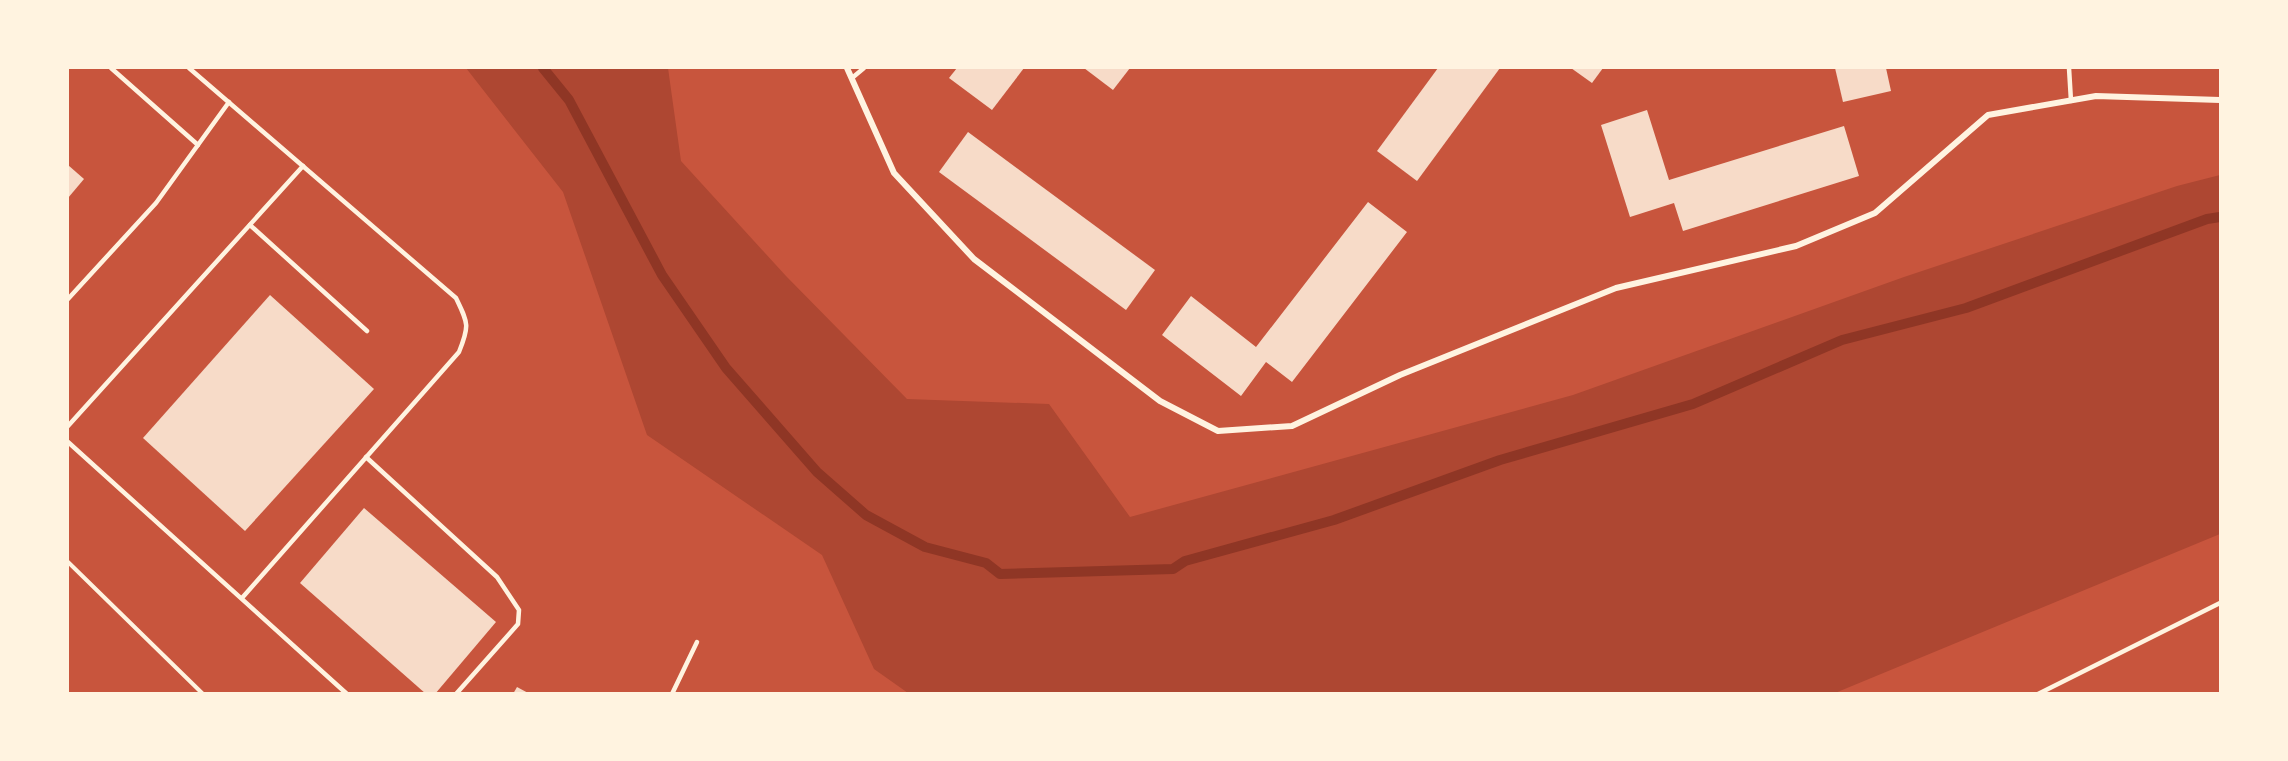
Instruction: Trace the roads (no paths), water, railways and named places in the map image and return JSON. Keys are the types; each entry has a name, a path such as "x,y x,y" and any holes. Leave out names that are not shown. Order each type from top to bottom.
{"street":[{"path":"847,68 894,173 974,259 1160,401 1218,431 1292,426 1400,375 1616,288 1796,246 1875,213 1988,115 2096,96 2220,100"}],"lane":[{"path":"111,68 198,145"},
{"path":"189,68 456,298 466,318 468,331 459,352 242,598"},
{"path":"852,78 864,68"},
{"path":"2069,68 2071,100"},
{"path":"68,298 156,203 229,102"},
{"path":"68,426 303,166"},
{"path":"250,225 367,331"},
{"path":"68,442 346,693"},
{"path":"366,457 497,577 519,610 518,624 456,693"},
{"path":"2038,693 2220,603"},
{"path":"672,693 697,642"}],"waterway":[{"path":"543,68 569,100 662,275 726,368 817,472 866,515 925,547 986,563 1000,574 1173,569 1185,561 1334,520 1500,460 1693,404 1842,340 1966,308 2207,219 2220,217"}]}
